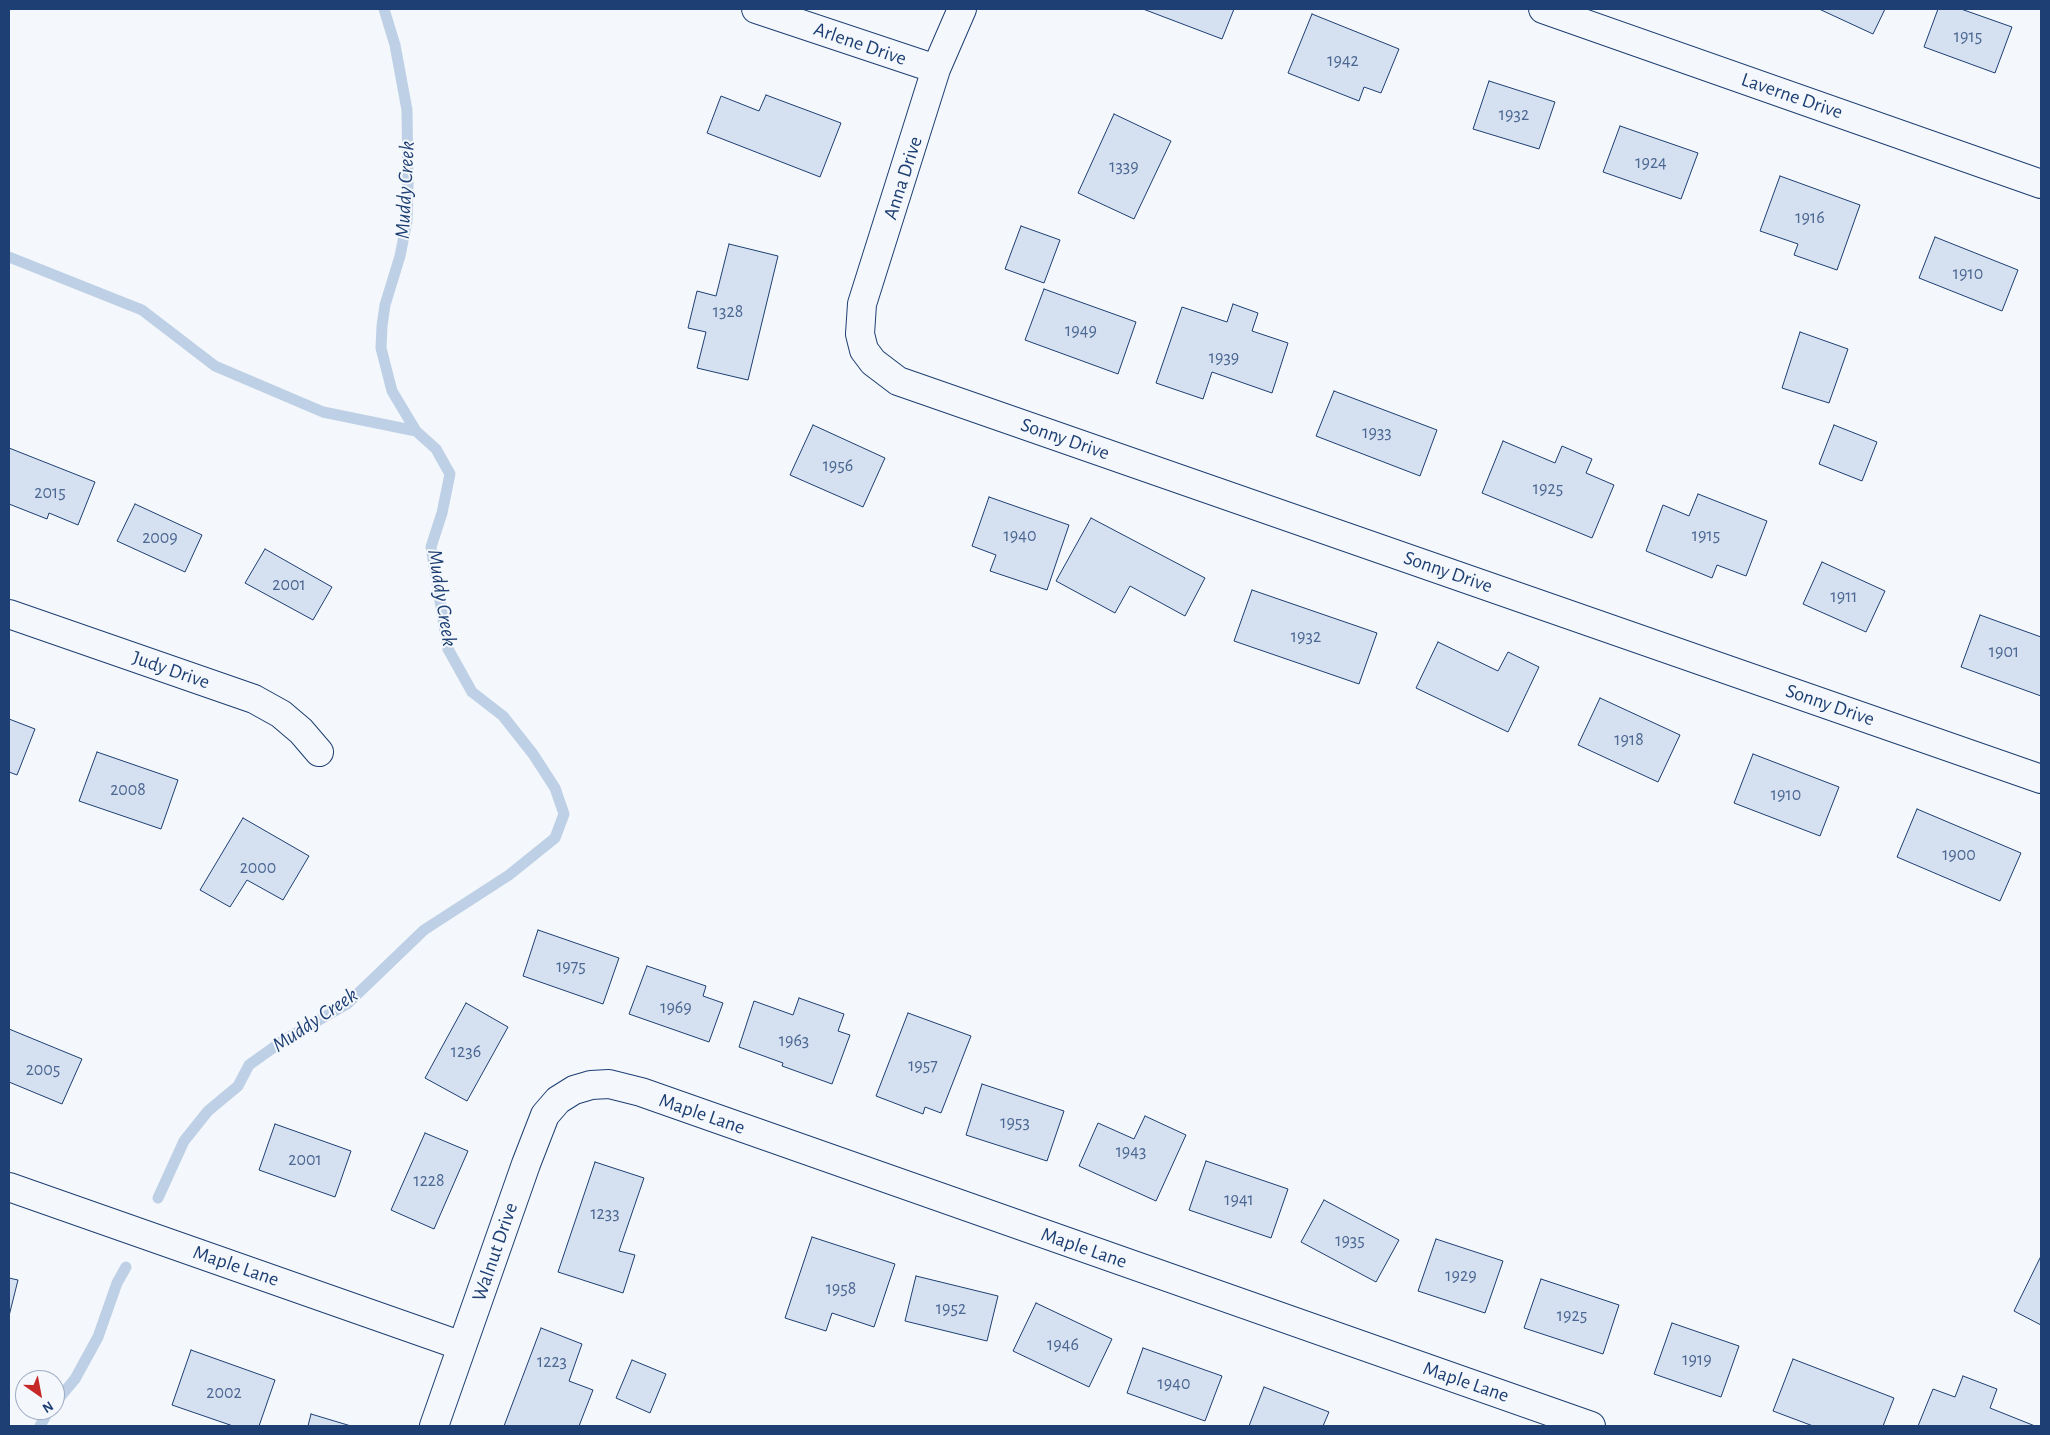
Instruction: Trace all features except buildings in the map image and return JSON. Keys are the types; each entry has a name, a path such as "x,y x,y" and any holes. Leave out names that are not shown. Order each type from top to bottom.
{"street":[{"name":"Arlene Drive","path":"756,9 936,69"},
{"name":"Anna Drive","path":"864,350 860,334 862,304 936,69 962,9"},
{"name":"Laverne Drive","path":"1543,9 2041,184"},
{"name":"Sonny Drive","path":"864,350 873,362 898,380 2041,779"},
{"name":"Judy Drive","path":"9,614 254,699 281,714 301,731 319,752"},
{"name":"Maple Lane","path":"574,1090 591,1085 609,1084 641,1092 1591,1426"},
{"name":"Walnut Drive","path":"434,1426 545,1115 558,1100 574,1090"},
{"name":"Maple Lane","path":"9,1187 462,1346"}],"waterway":[{"name":"Muddy Creek","path":"158,1198 184,1141 208,1111 238,1086 249,1065 284,1040 347,1004 424,930 509,875 555,838 564,814 555,788 533,754 503,716 472,692 448,649 431,547 442,513 450,474 436,449 416,431 392,391 381,348 385,305 400,256 407,221 408,184 407,110 395,45 384,9"},
{"path":"9,257 142,310 215,366 323,412 416,431"},
{"name":"Muddy Creek","path":"65,1391 75,1379 98,1337 117,1283 126,1267"},
{"name":"Muddy Creek","path":"40,1426 43,1420"}]}
